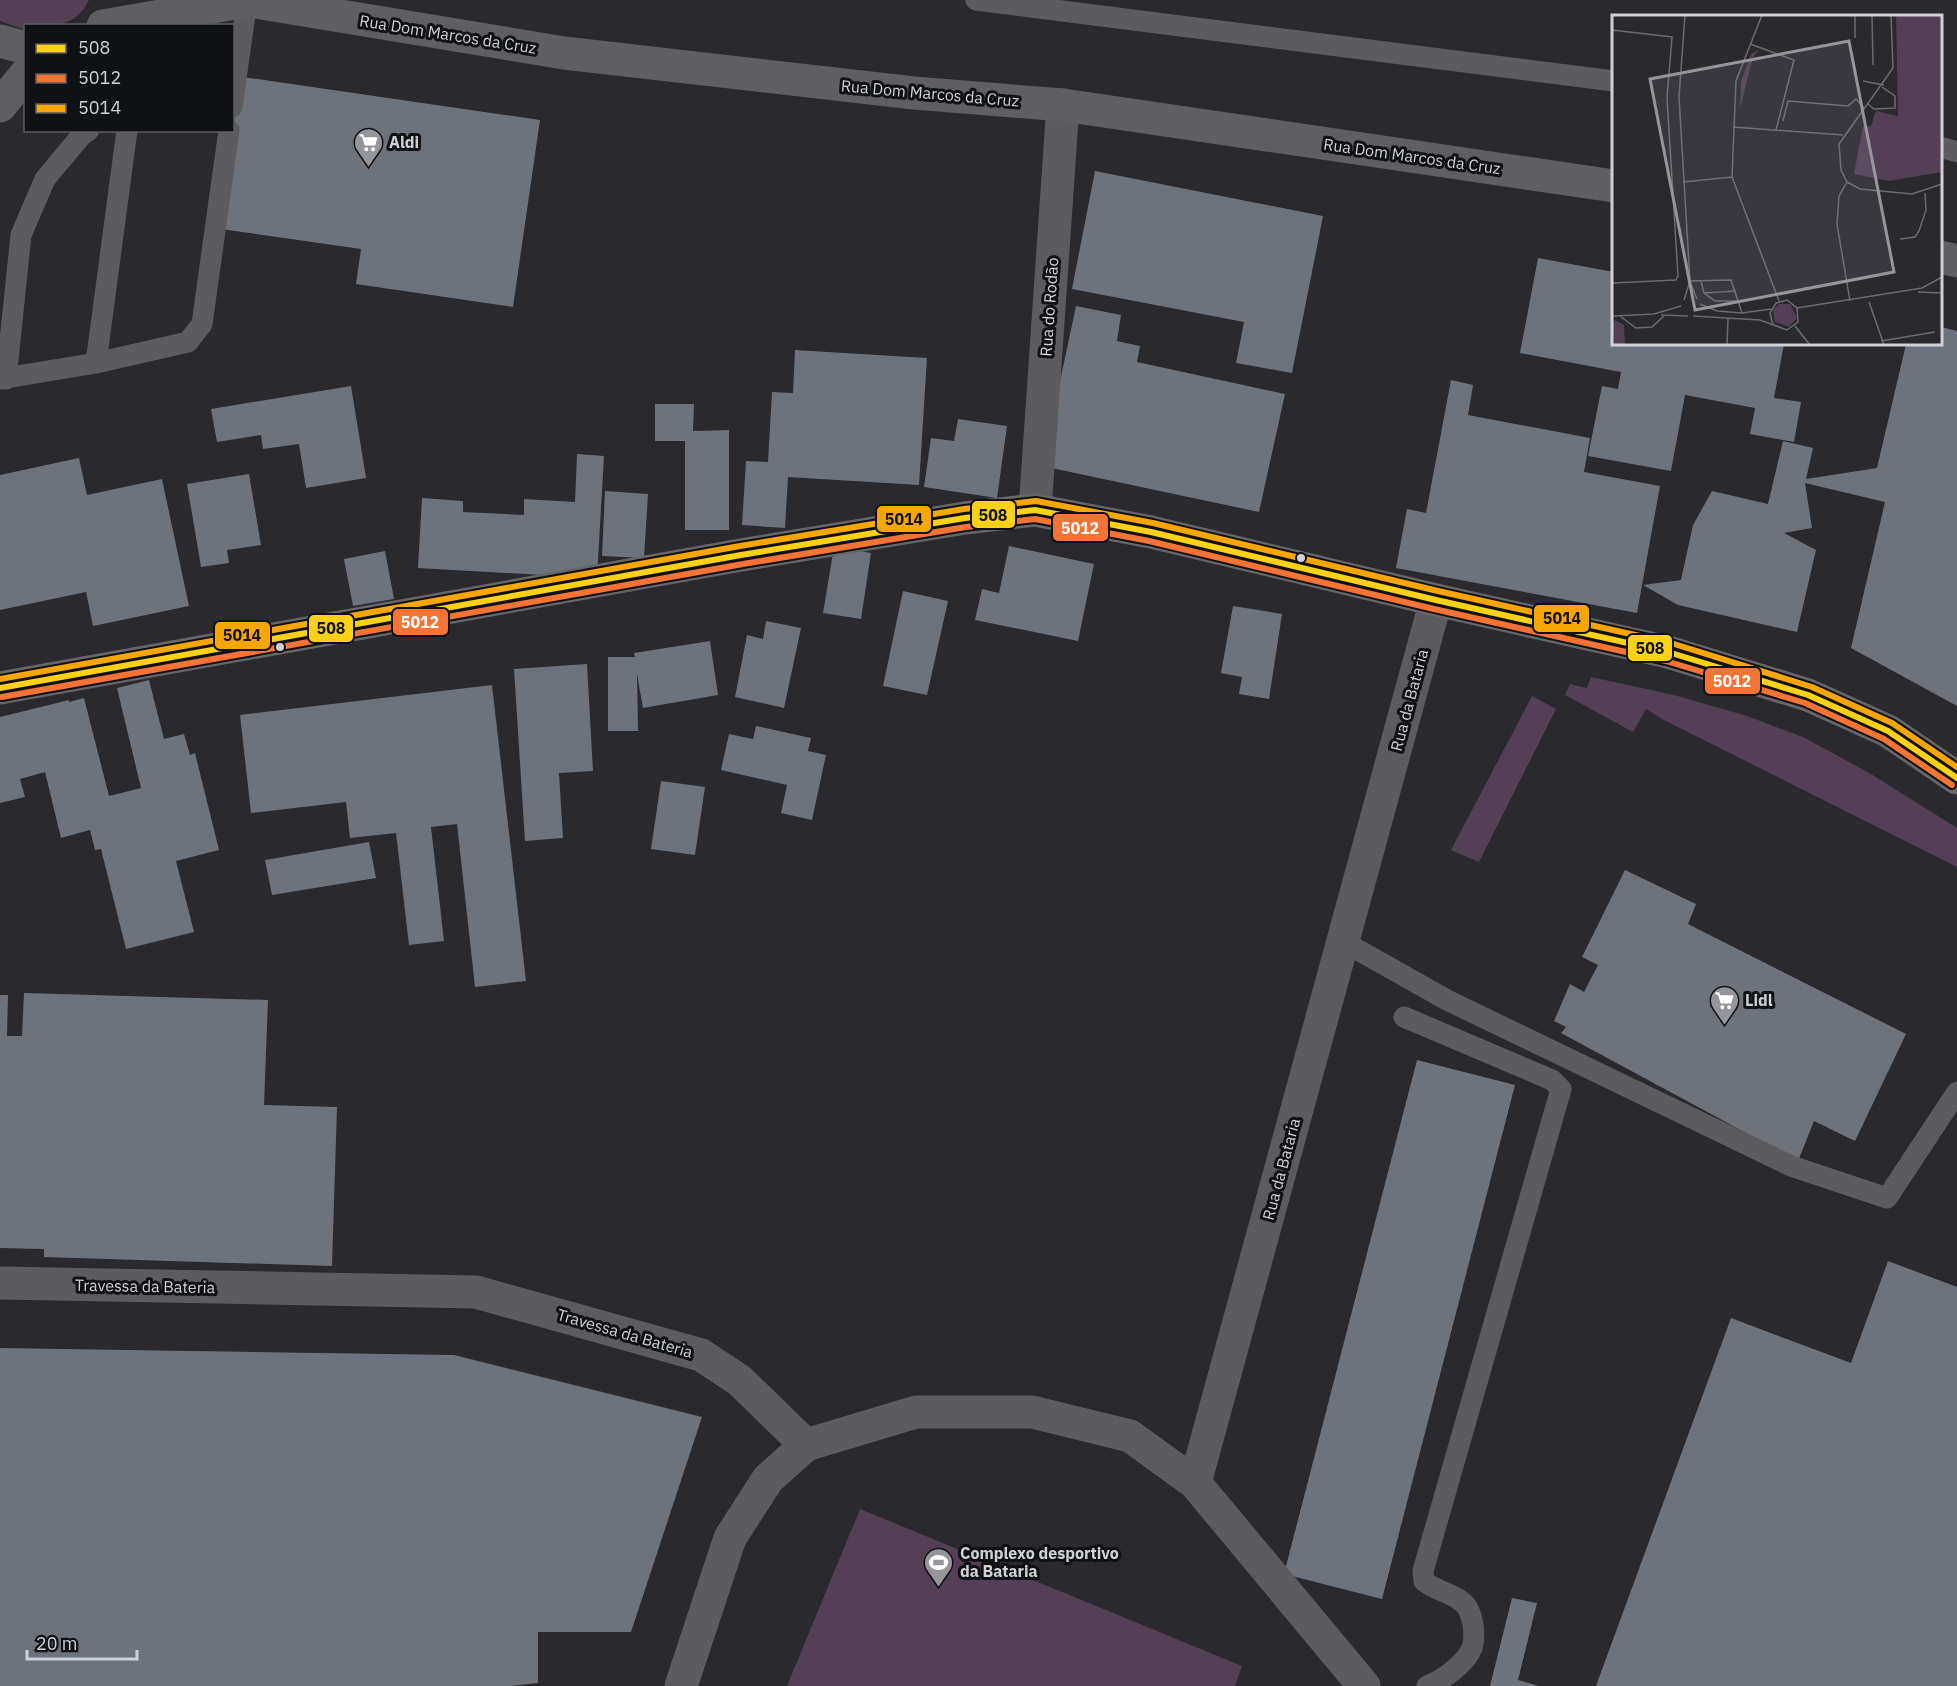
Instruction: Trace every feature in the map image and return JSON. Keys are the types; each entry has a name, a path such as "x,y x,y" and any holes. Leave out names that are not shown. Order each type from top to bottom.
{"main road":[{"path":"0,688 741,555 965,518 1035,510 1151,532 1436,600 1668,652 1808,695 1888,731 1957,778"}],"street":[{"path":"92,24 107,0"},
{"name":"Rua Dom Marcos da Cruz","path":"114,24 246,1 564,53 914,93 1063,105 1612,186"},
{"path":"0,41 24,47"},
{"path":"0,106 24,76"},
{"name":"Rua do Rodão","path":"1035,510 1063,105"},
{"path":"1942,257 1957,261"},
{"name":"Rua da Bataria","path":"1195,1483 1436,600"},
{"name":"Travessa da Bateria","path":"0,1283 476,1292 701,1355 739,1380 806,1445"},
{"path":"681,1686 730,1538 768,1479 806,1445 916,1412 1032,1412 1130,1436 1195,1483 1364,1686"}],"lane":[{"path":"976,0 1612,81"},
{"path":"234,88 246,1"},
{"path":"86,132 45,179 21,235 3,379 96,363 188,342 202,324 229,132"},
{"path":"96,363 127,132"},
{"path":"1942,147 1957,152"},
{"path":"1344,942 1447,1000 1791,1166 1887,1198 1957,1092"},
{"path":"1404,1017 1552,1080 1561,1089 1423,1571 1424,1581 1431,1588 1448,1593 1466,1606 1473,1626 1472,1648 1456,1667 1438,1682 1427,1686"}],"shaded area":[{"path":"0,0 89,0 77,16 62,24 24,24 24,30 0,21"},
{"path":"1591,677 1674,695 1747,716 1803,737 1871,774 1957,828 1957,867 1646,709 1633,732 1565,695 1570,684 1587,688"},
{"path":"1532,696 1556,709 1479,862 1451,850"},
{"name":"Complexo desportivo da Bataria","path":"860,1509 1242,1666 1235,1686 787,1686"}],"building":[{"path":"236,76 540,120 513,307 356,284 361,249 214,228 232,132 234,132"},
{"path":"1095,171 1323,216 1292,373 1236,363 1244,322 1072,289"},
{"path":"1538,258 1612,272 1612,345 1784,345 1774,398 1801,402 1794,442 1750,434 1755,408 1685,395 1671,471 1588,456 1602,386 1618,389 1621,372 1520,353"},
{"path":"1076,306 1121,315 1117,341 1140,346 1137,362 1285,394 1259,512 1042,466"},
{"path":"1942,327 1957,331 1957,706 1851,648 1885,502 1805,483 1812,528 1784,533 1816,550 1797,632 1678,605 1643,585 1681,580 1693,525 1712,491 1768,504 1783,441 1813,448 1806,479 1877,468 1906,345 1942,345"},
{"path":"795,350 927,358 919,485 788,477 785,528 742,525 746,461 768,462 772,392 793,393"},
{"path":"1451,380 1473,385 1468,415 1590,438 1584,472 1660,486 1637,613 1396,568 1407,509 1426,513"},
{"path":"351,386 366,478 306,488 299,444 263,449 261,435 217,442 211,409"},
{"path":"655,404 694,404 693,431 729,430 729,530 685,530 685,441 655,441"},
{"path":"958,419 1007,426 997,498 924,487 931,438 954,441"},
{"path":"577,454 604,456 597,578 418,568 422,498 463,501 463,512 524,515 524,499 575,502"},
{"path":"79,458 87,495 162,479 189,606 93,626 86,592 0,610 0,475"},
{"path":"249,474 261,545 227,550 229,563 201,567 187,484"},
{"path":"605,491 648,494 644,558 602,556"},
{"path":"1009,546 1094,564 1078,641 975,620 982,589 999,593"},
{"path":"834,547 871,553 861,619 823,613"},
{"path":"385,551 394,599 353,606 344,559"},
{"path":"903,591 948,601 927,695 883,686"},
{"path":"1233,606 1282,614 1269,699 1239,694 1242,677 1221,673"},
{"path":"766,621 801,628 784,708 735,697 747,635 763,639"},
{"path":"710,641 718,695 643,708 637,674 638,731 608,731 608,657 635,657 634,653"},
{"path":"587,664 593,771 559,773 563,838 525,841 514,669"},
{"path":"149,680 164,739 184,734 190,755 195,753 219,850 176,861 194,932 126,949 101,849 95,850 90,830 61,838 45,772 20,779 25,797 0,803 0,717 84,698 109,796 141,788 117,688"},
{"path":"492,685 526,981 475,987 457,824 431,827 444,941 409,945 396,833 350,838 346,802 251,813 240,715"},
{"path":"756,726 811,738 808,751 826,755 812,820 781,813 787,785 721,770 729,734 753,739"},
{"path":"661,781 705,787 695,855 651,849"},
{"path":"369,842 376,878 272,895 265,860"},
{"path":"1625,870 1696,904 1688,924 1906,1034 1855,1141 1814,1121 1798,1161 1561,1033 1566,1027 1554,1021 1570,984 1584,992 1598,965 1582,957"},
{"path":"24,993 268,1000 264,1105 337,1107 332,1266 44,1257 44,1249 0,1248 0,995 8,995 7,1036 22,1036"},
{"path":"1417,1060 1515,1085 1382,1599 1284,1574"},
{"path":"1888,1261 1957,1287 1957,1686 1596,1686 1731,1318 1851,1363"},
{"path":"0,1348 454,1355 702,1417 631,1632 538,1632 538,1683 511,1686 0,1686"},
{"path":"1512,1598 1537,1603 1518,1680 1539,1686 1490,1686"}],"transit line":[{"name":"5014","path":"0,679 740,546 964,509 1036,501 1153,523 1438,591 1671,643 1812,687 1892,723 1957,767"},
{"name":"508","path":"0,688 741,555 965,518 1035,510 1151,532 1436,600 1668,652 1808,695 1888,731 1957,778"},
{"name":"5012","path":"2,697 743,564 966,527 1035,519 1149,541 1434,609 1666,661 1805,703 1884,739 1952,785"}],"place":[{"name":"Aldi","path":"368,168"},
{"name":"Lidl","path":"1724,1026"},
{"name":"Complexo desportivo da Bataria","path":"939,1588"}]}
